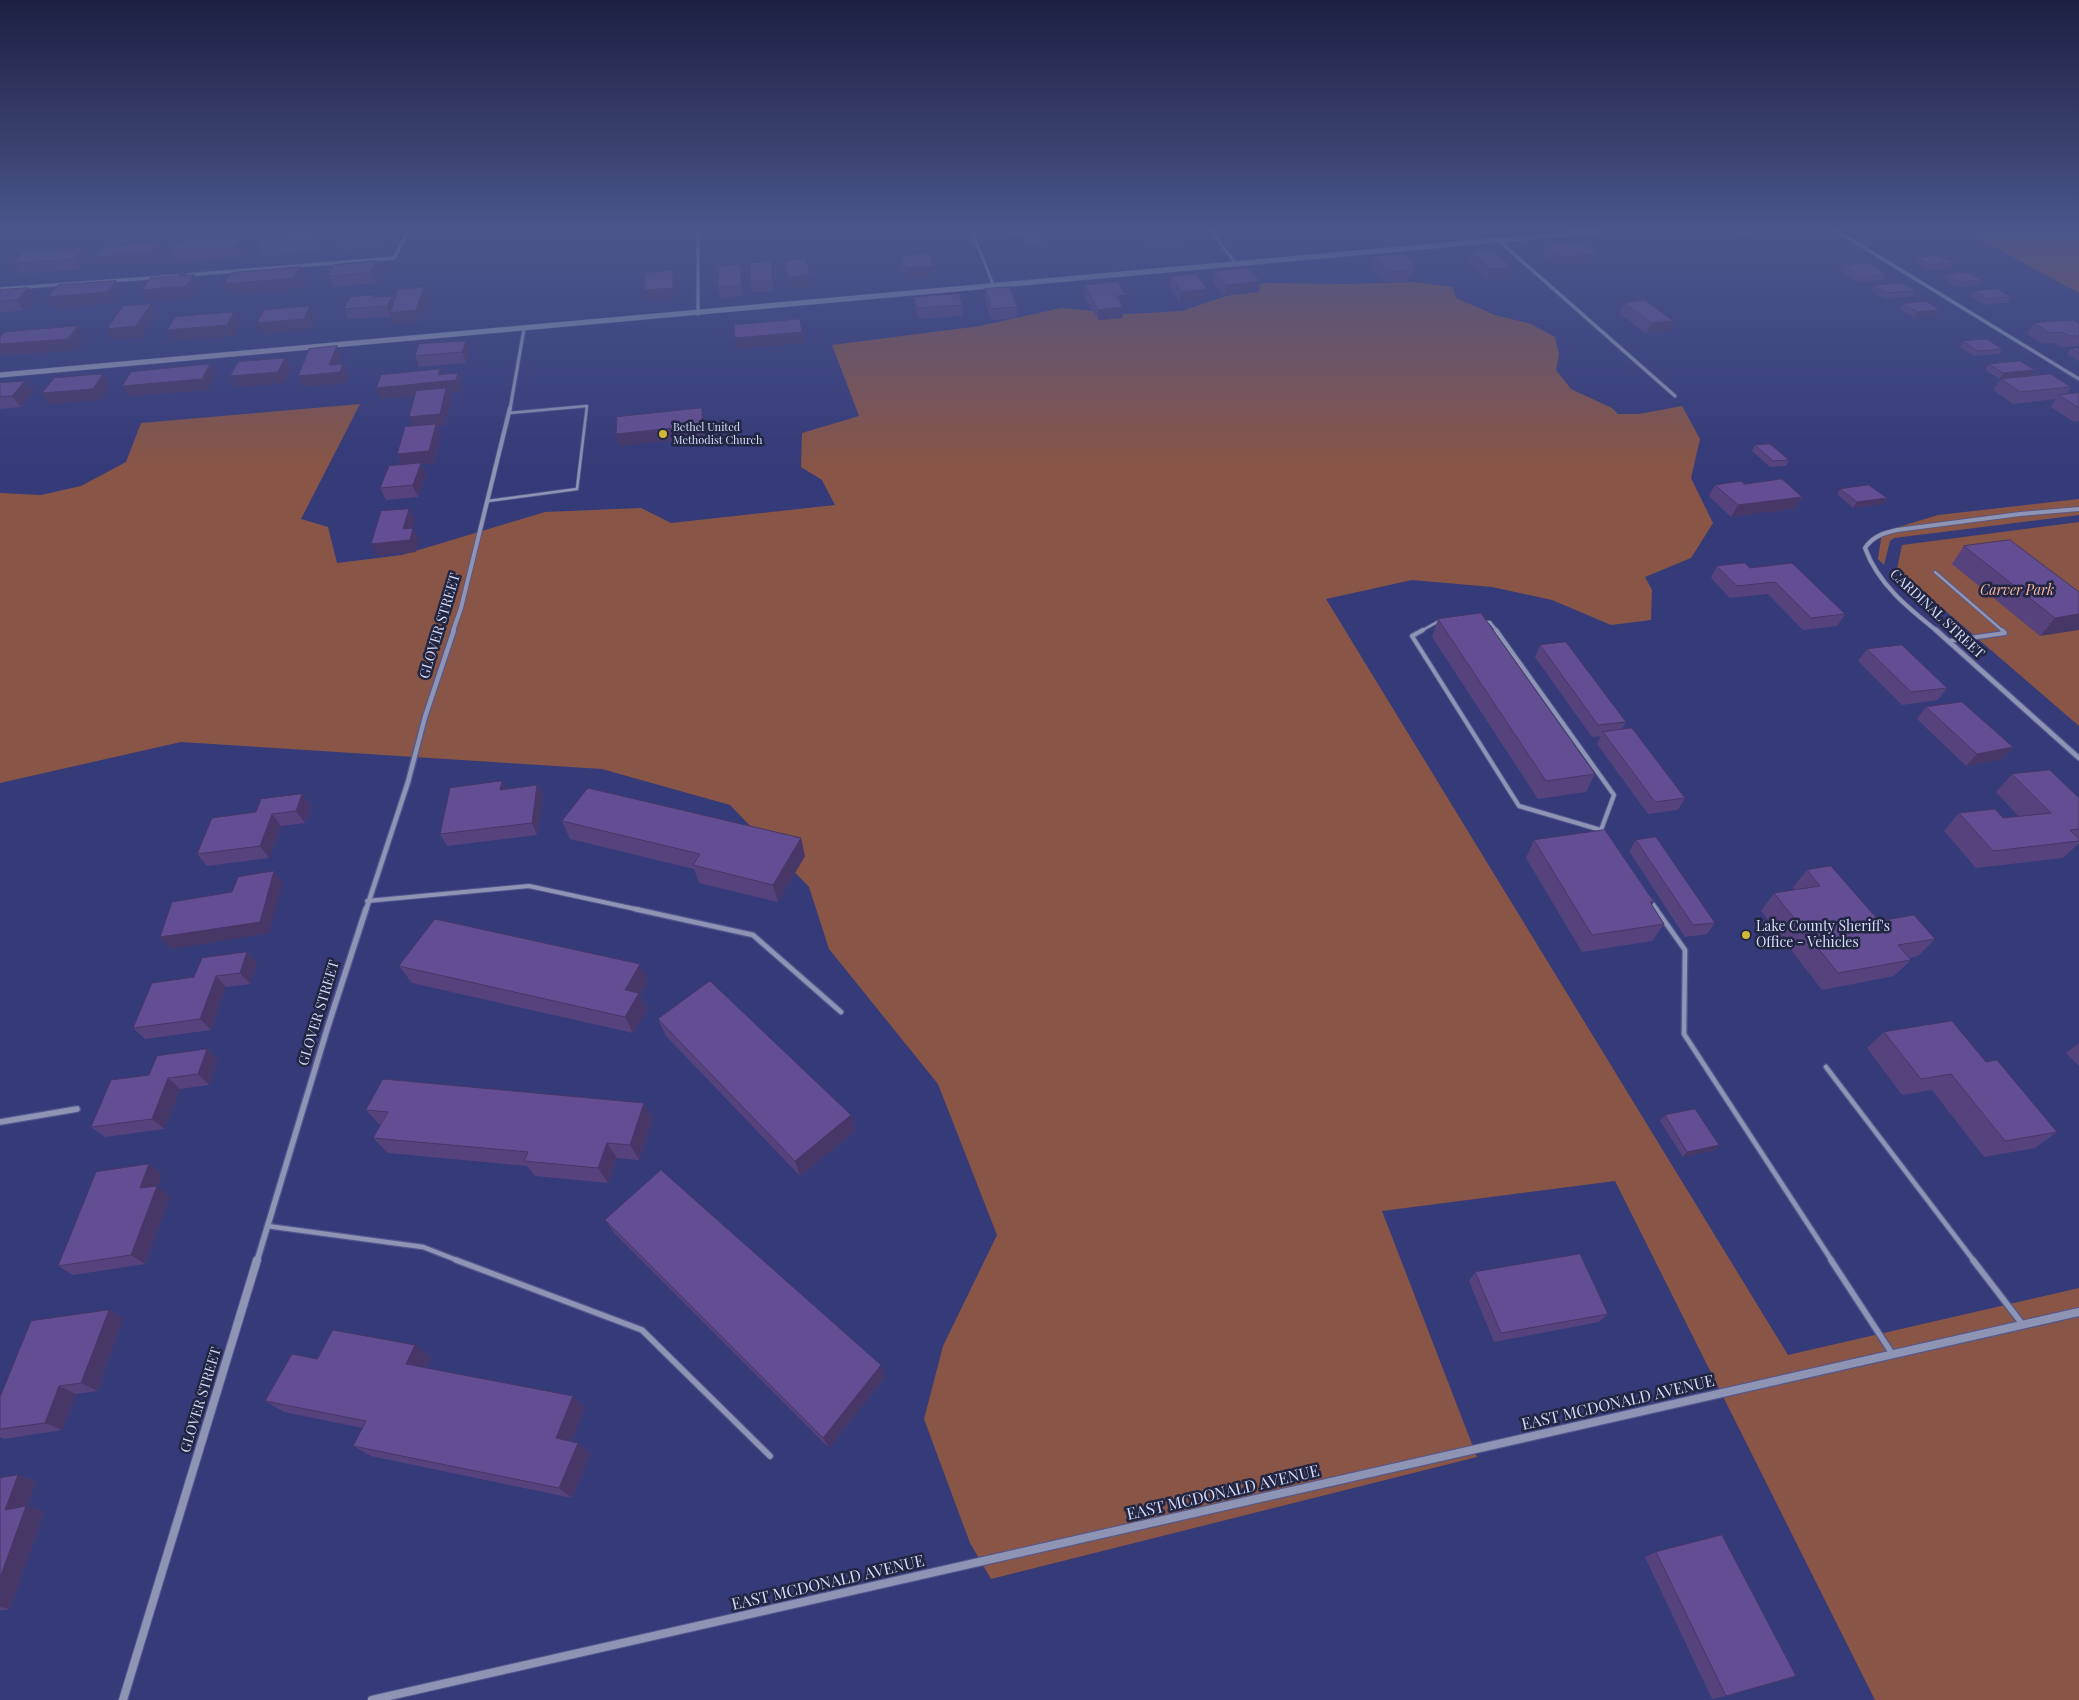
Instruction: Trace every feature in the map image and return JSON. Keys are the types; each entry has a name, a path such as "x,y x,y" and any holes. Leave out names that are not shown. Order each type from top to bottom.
{"street":[{"path":"0,375 738,310"},
{"path":"1578,310 1675,396"},
{"path":"1967,310 2079,379"},
{"name":"GLOVER STREET","path":"123,1700 367,901 408,782 425,717 461,608 509,413 524,329"},
{"name":"CARDINAL STREET","path":"2079,509 1898,530 1880,534 1869,540 1865,548 1867,558 1879,577 1910,609 1949,641 2079,758"},
{"path":"0,1122 77,1109"},
{"name":"EAST MCDONALD AVENUE","path":"372,1700 2079,1312"}],"lane":[{"path":"488,501 578,489 587,406 509,413"},
{"path":"1935,572 2005,633 1949,641"},
{"path":"1451,620 1441,620 1412,636 1519,806 1601,830 1606,838"},
{"path":"1480,622 1490,622 1614,795 1601,830"},
{"path":"367,901 529,886 753,935 841,1012"},
{"path":"1646,894 1685,950 1684,1034 1893,1355"},
{"path":"1826,1067 2023,1325"},
{"path":"267,1226 423,1247 642,1330 770,1456"}],"green space":[{"path":"1050,310 1087,310 1128,314 1182,311 1484,310 1531,324 1555,337 1559,354 1556,370 1571,389 1612,408 1618,414 1639,414 1682,406 1700,439 1691,478 1713,523 1691,558 1645,577 1652,590 1651,620 1611,625 1552,600 1492,587 1412,580 1326,599 1788,1355 2079,1288 2079,1700 1875,1700 1615,1181 1382,1211 1477,1457 991,1579 970,1543 924,1419 943,1346 997,1235 938,1084 829,949 809,887 730,805 602,769 181,742 0,783 0,493 41,495 81,486 126,462 141,423 360,404 301,519 328,527 337,563 402,555 545,512 641,508 671,523 835,505 822,480 801,467 802,433 859,416 832,345 980,326"},
{"path":"2079,499 2079,515 1894,538 1890,541 1884,565 1878,559 1882,532 1938,515"},
{"name":"Carver Park","path":"2079,522 2079,726 1897,569 1902,545"}],"building":[{"path":"120,310 147,310 136,326 107,329"},
{"path":"264,310 308,310 304,319 257,323"},
{"path":"391,310 413,310 390,313"},
{"path":"1634,310 1659,310 1673,321 1651,323"},
{"path":"1914,310 1936,310 1917,312"},
{"path":"234,312 227,325 167,330 175,317"},
{"path":"800,319 802,332 735,338 734,325"},
{"path":"2073,320 2079,323 2079,336 2069,336 2062,332 2050,333 2034,323"},
{"path":"78,326 68,339 0,344 0,337 5,332"},
{"path":"1987,339 2002,349 1977,351 1963,341"},
{"path":"466,341 462,352 415,356 419,344"},
{"path":"337,346 329,365 343,364 340,372 298,376 309,349"},
{"path":"2071,348 2079,348 2079,353"},
{"path":"285,358 278,372 230,376 238,362"},
{"path":"2020,361 2035,370 2003,373 1989,364"},
{"path":"210,364 202,379 122,386 131,372"},
{"path":"440,369 438,375 458,373 456,380 376,388 381,375"},
{"path":"103,374 93,389 42,393 54,378"},
{"path":"2051,374 2071,387 2020,392 2001,379"},
{"path":"25,381 12,396 0,397 0,383"},
{"path":"446,388 440,414 409,417 416,391"},
{"path":"2079,393 2079,408 2059,395"},
{"path":"702,408 702,425 616,434 617,417"},
{"path":"436,424 429,451 397,454 405,427"},
{"path":"1770,444 1789,460 1773,461 1755,445"},
{"path":"421,463 413,485 380,488 389,466"},
{"path":"1782,479 1802,497 1738,505 1715,485 1741,481 1744,484"},
{"path":"1869,485 1887,498 1857,502 1840,489"},
{"path":"409,509 403,529 413,528 410,540 371,544 381,511"},
{"path":"2010,540 2079,592 2079,614 2055,618 1964,546"},
{"path":"1745,563 1750,568 1792,563 1845,614 1811,618 1775,582 1737,586 1717,566"},
{"path":"1481,613 1595,774 1546,781 1438,619"},
{"path":"1566,642 1626,722 1598,725 1540,645"},
{"path":"1902,645 1947,688 1911,692 1867,649"},
{"path":"1962,702 2013,747 1977,754 1926,707"},
{"path":"1632,728 1685,798 1655,802 1603,732"},
{"path":"2050,770 2079,798 2079,829 2070,830 2079,841 1993,851 1959,813 1995,809 2003,818 2051,813 2012,774"},
{"path":"502,781 500,790 537,785 532,823 440,834 450,788"},
{"path":"588,788 801,838 773,885 693,865 700,854 562,821"},
{"path":"302,794 296,811 272,814 260,846 197,854 212,818 256,812 261,799"},
{"path":"1605,830 1654,902 1650,902 1664,924 1592,935 1534,840"},
{"path":"1656,837 1715,923 1693,925 1636,840"},
{"path":"1831,866 1879,921 1914,915 1935,939 1898,945 1911,960 1838,973 1774,893 1820,886 1807,870"},
{"path":"274,871 260,922 160,937 172,902 232,892 238,877"},
{"path":"435,919 640,964 625,990 639,993 625,1017 399,966"},
{"path":"247,952 240,973 216,976 200,1019 133,1028 152,983 194,977 202,958"},
{"path":"710,981 851,1115 795,1161 658,1019"},
{"path":"1952,1021 1986,1062 1997,1060 2057,1132 2005,1141 1951,1074 1921,1079 1884,1032"},
{"path":"207,1049 198,1074 168,1078 152,1119 91,1127 111,1080 149,1075 157,1056"},
{"path":"383,1079 644,1103 630,1145 607,1143 598,1168 524,1161 528,1152 373,1138 388,1112 366,1110"},
{"path":"1695,1109 1719,1145 1687,1152 1665,1115"},
{"path":"149,1164 140,1188 157,1186 131,1255 58,1266 96,1172"},
{"path":"661,1170 881,1365 823,1438 605,1220"},
{"path":"1580,1254 1608,1314 1501,1333 1475,1272"},
{"path":"109,1310 81,1383 59,1386 45,1423 0,1429 0,1397 31,1321"},
{"path":"333,1330 415,1345 406,1364 573,1396 556,1438 578,1443 559,1488 353,1446 366,1421 265,1401 292,1354 317,1359"},
{"path":"18,1475 5,1510 26,1506 0,1578 0,1478"},
{"path":"1722,1535 1796,1676 1726,1696 1656,1552"}],"place":[{"name":"Bethel United Methodist Church","path":"663,434"},
{"name":"Lake County Sheriff's Office - Vehicles","path":"1746,935"}]}
